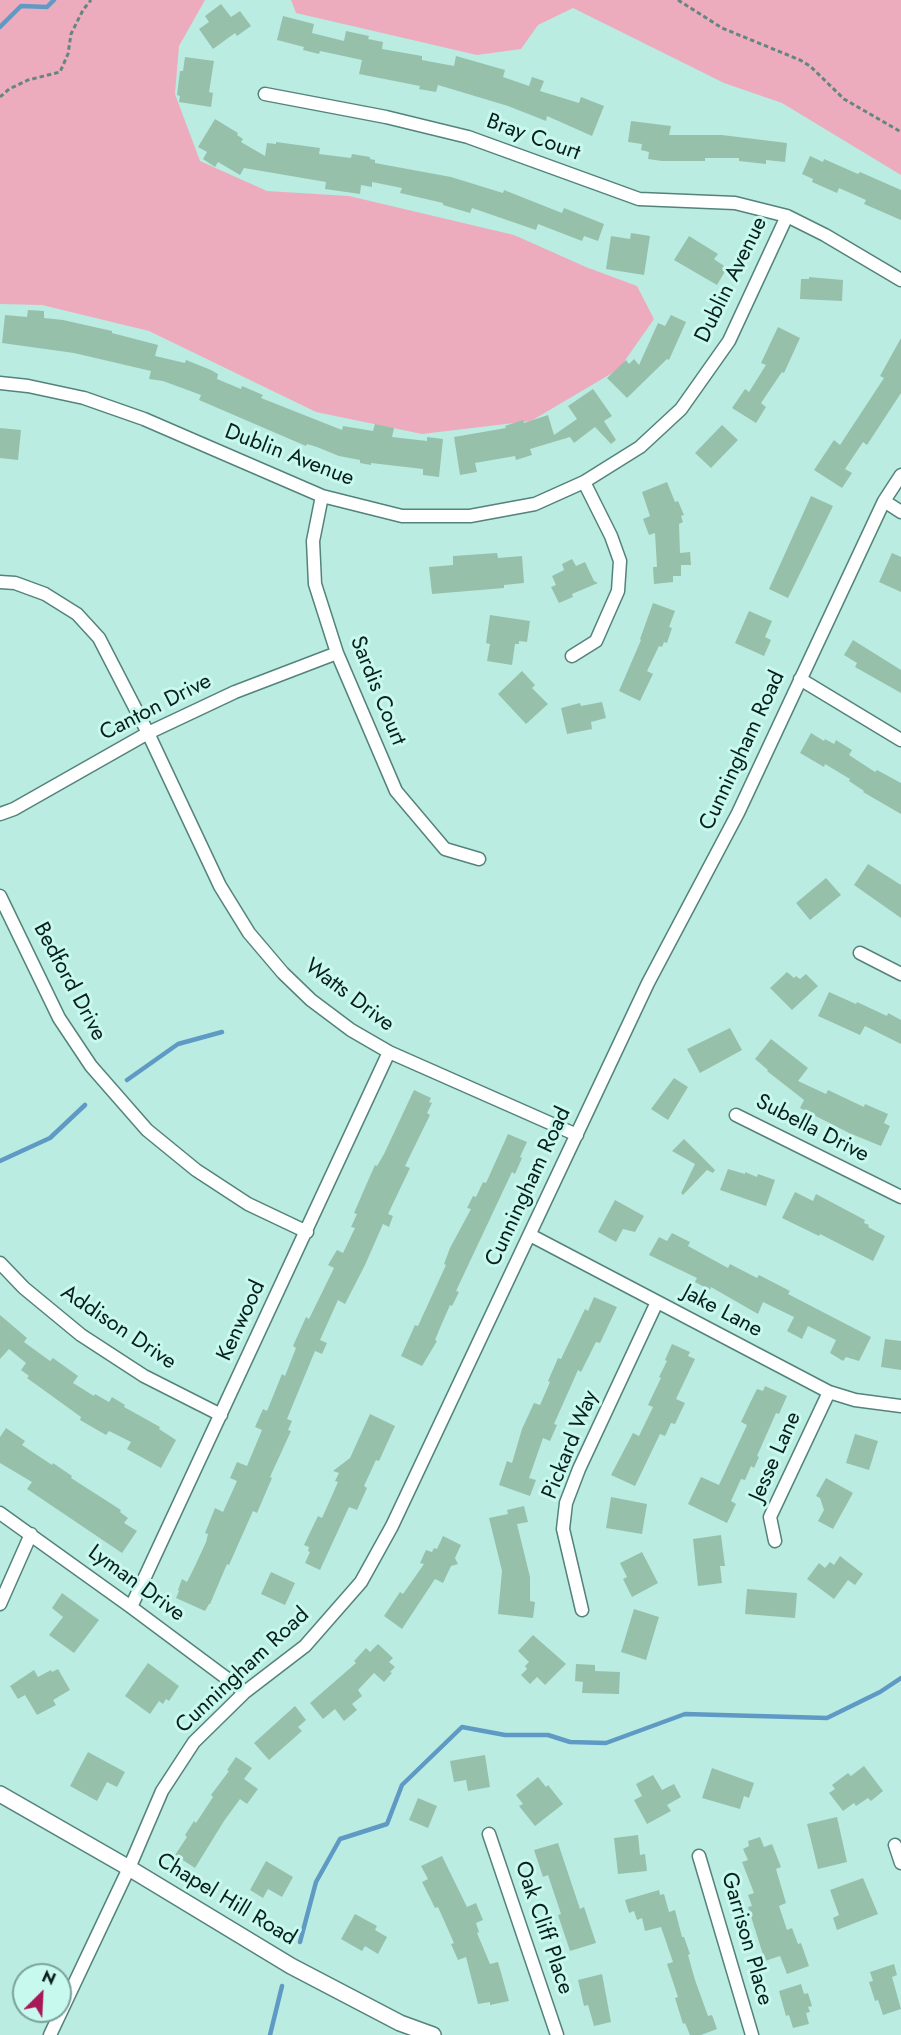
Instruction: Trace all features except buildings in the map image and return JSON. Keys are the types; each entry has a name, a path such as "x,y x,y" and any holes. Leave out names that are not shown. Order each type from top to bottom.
{"street":[{"name":"Bray Court","path":"265,94 386,117 468,137 639,199 735,203 787,216 901,279"},
{"name":"Dublin Avenue","path":"0,383 28,386 84,398 134,416 322,496 402,516 470,516 535,504 584,482 640,447 681,409 729,341 787,216"},
{"name":"Cunningham Road","path":"50,2035 129,1868 162,1791 194,1742 245,1692 305,1646 361,1582 392,1526 648,983 738,813 884,501 901,475"},
{"path":"572,656 596,641 618,591 620,561 611,536 584,482"},
{"name":"Sardis Court","path":"322,496 313,541 315,584 337,653 396,790 445,849 479,859"},
{"path":"884,501 901,512"},
{"name":"Watts Drive","path":"0,582 15,583 45,594 77,614 99,638 148,733 220,886 249,933 283,973 311,1000 351,1030 390,1052 577,1135"},
{"name":"Canton Drive","path":"0,814 148,733 235,692 337,653"},
{"path":"800,679 901,740"},
{"name":"Bedford Drive","path":"0,896 59,1018 91,1066 147,1130 196,1170 248,1204 307,1232"},
{"path":"860,954 901,974"},
{"name":"Kenwood","path":"131,1606 390,1052"},
{"name":"Subella Drive","path":"736,1115 901,1197"},
{"name":"Jake Lane","path":"530,1235 829,1392 855,1400 901,1406"},
{"name":"Addison Drive","path":"0,1263 24,1288 81,1335 144,1376 221,1414"},
{"name":"Pickard Way","path":"582,1610 563,1529 566,1503 579,1469 657,1302"},
{"name":"Jesse Lane","path":"775,1541 770,1517 829,1392"},
{"name":"Lyman Drive","path":"0,1513 131,1606 245,1692"},
{"path":"0,1604 31,1534"},
{"name":"Chapel Hill Road","path":"0,1794 129,1868 291,1966 400,2023 433,2035"},
{"name":"Oak Cliff Place","path":"489,1834 557,2035"},
{"path":"895,1845 901,1863"},
{"name":"Garrison Place","path":"699,1856 752,2035"}],"path":[{"path":"0,97 9,89 28,80 60,72 68,54 71,34 83,10 91,0"},
{"path":"678,0 722,28 800,60 810,66 844,99 901,132"}],"shaded area":[{"path":"0,0 205,0 179,46 175,94 200,161 267,191 349,196 514,235 586,267 637,286 654,319 619,369 531,421 422,434 316,412 149,331 42,305 0,304"},
{"path":"291,0 901,0 901,175 782,103 724,83 573,8 538,25 521,49 477,55 296,13"}],"waterway":[{"path":"0,27 21,6 47,7 54,0"},
{"path":"127,1080 178,1044 222,1032"},
{"path":"0,1161 50,1138 85,1105"},
{"path":"300,1942 316,1882 340,1839 387,1824 402,1785 462,1727 505,1735 548,1735 570,1742 606,1743 685,1714 827,1718 880,1692 901,1678"},
{"path":"270,2035 282,1986"}]}
